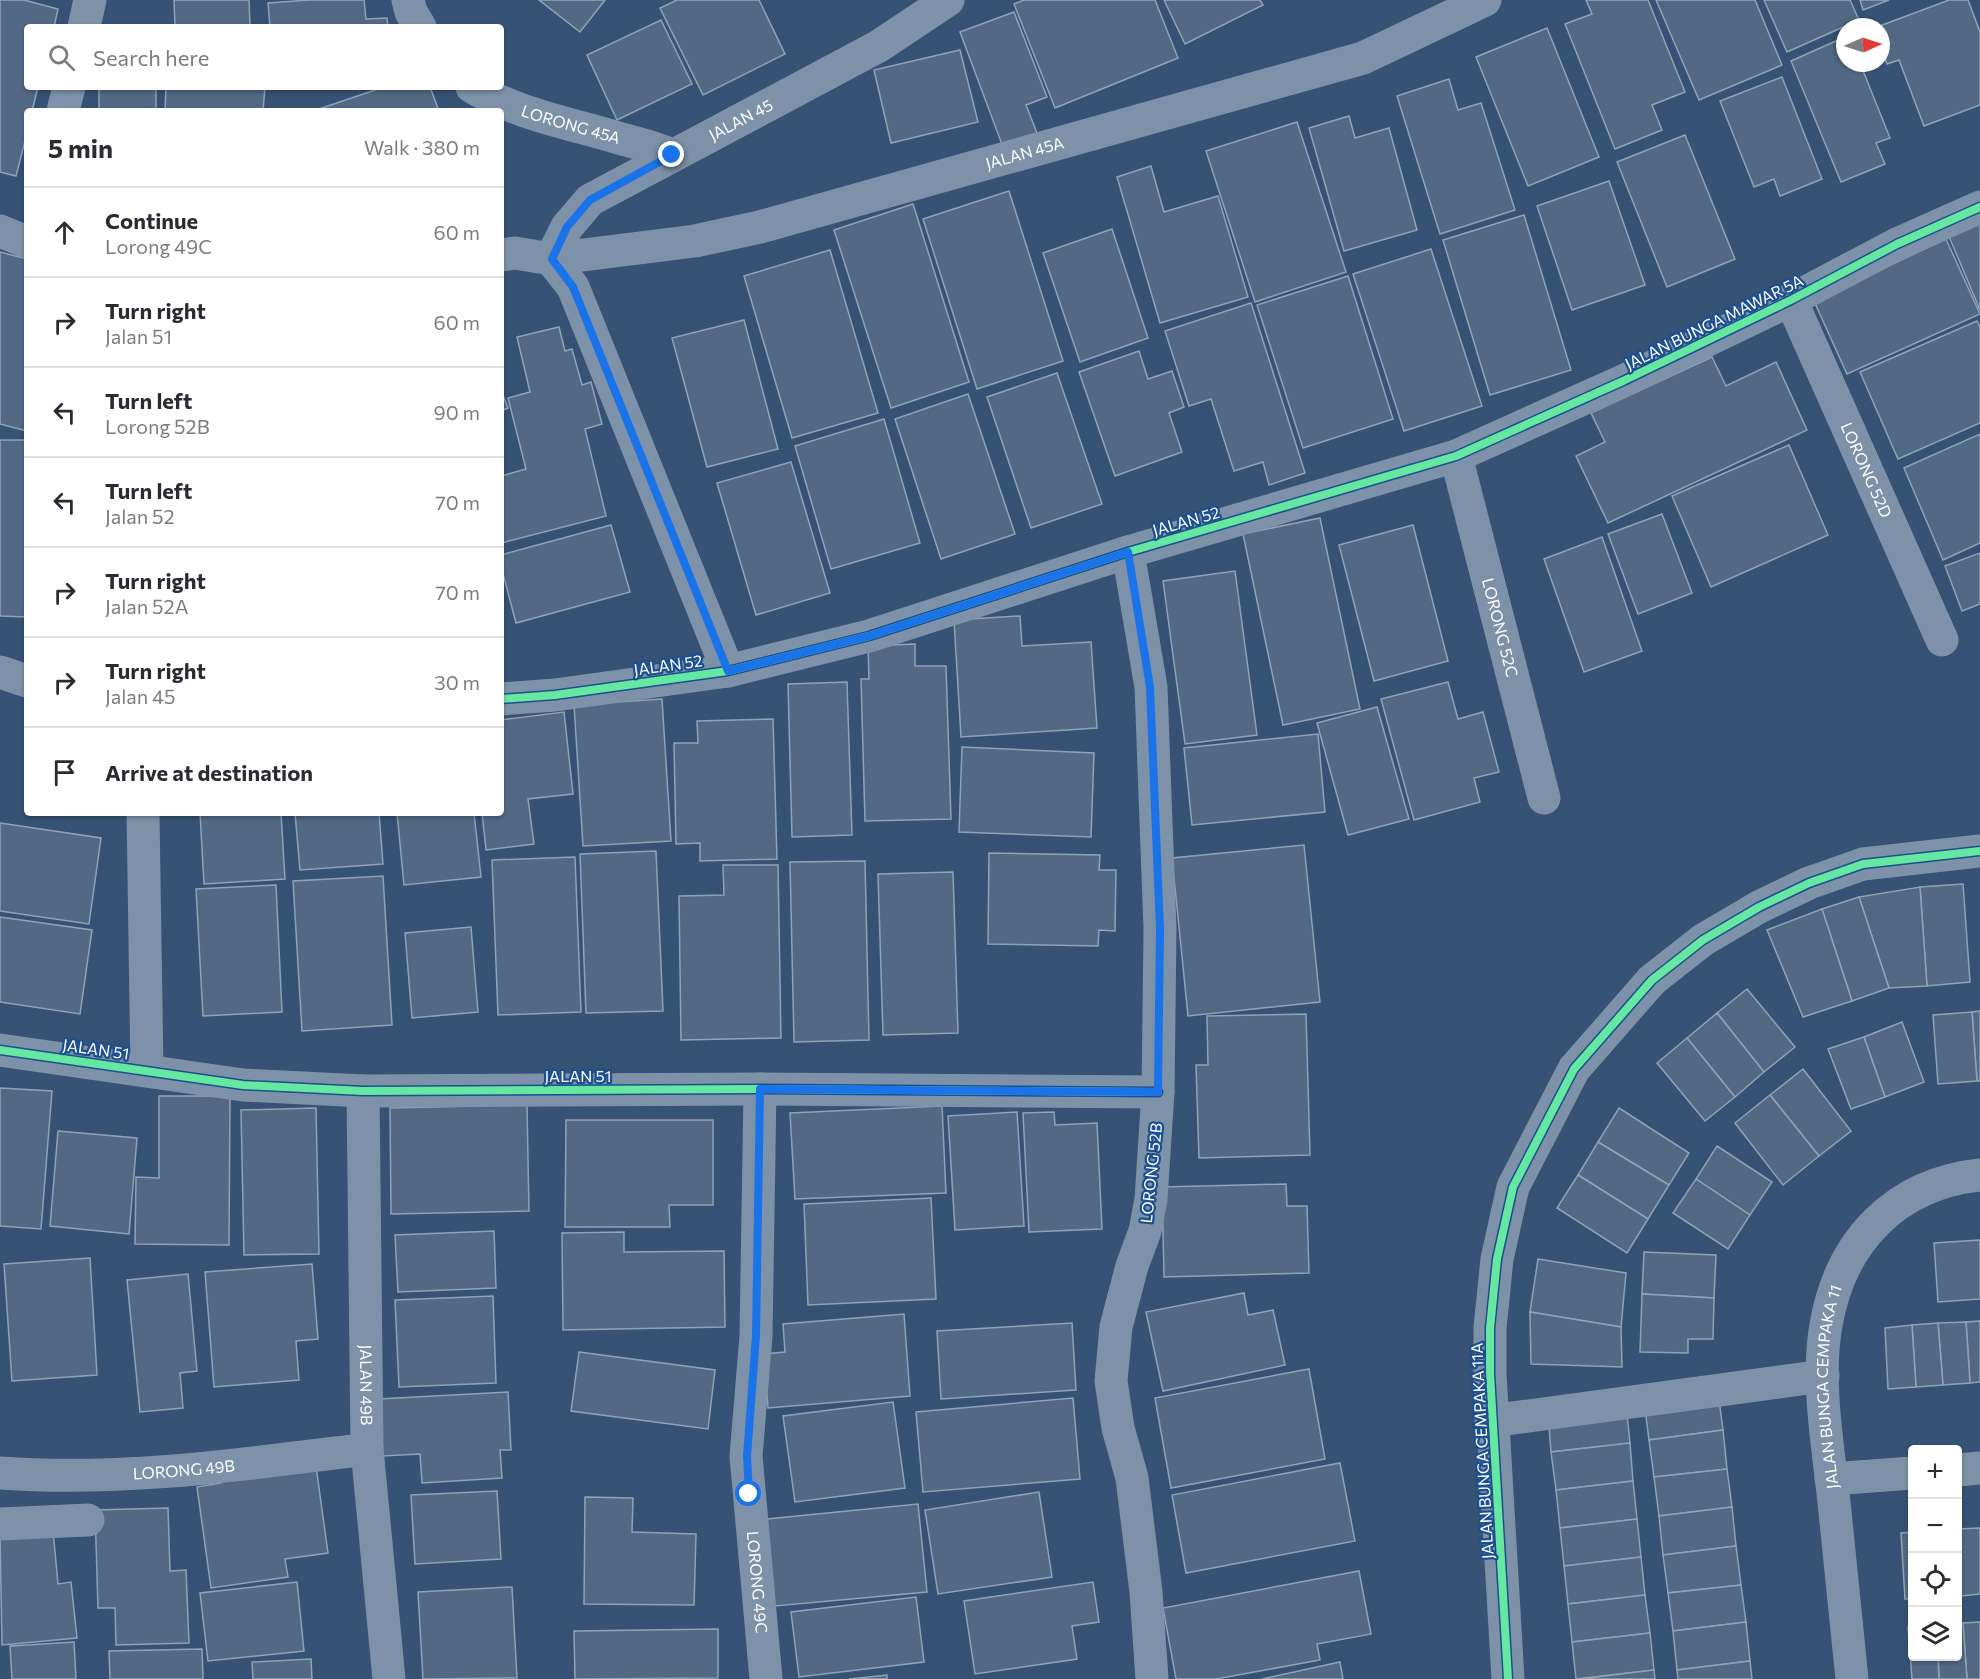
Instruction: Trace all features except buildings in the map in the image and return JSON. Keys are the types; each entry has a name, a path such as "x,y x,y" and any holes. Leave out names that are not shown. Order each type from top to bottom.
{"street":[{"path":"85,24 90,0"},
{"path":"408,0 411,12 418,24"},
{"name":"JALAN 45","path":"552,259 567,227 590,200 879,46 948,0"},
{"name":"JALAN 45A","path":"504,255 515,253 552,259 695,241 783,221 1363,58 1485,0"},
{"path":"64,108 68,90"},
{"name":"LORONG 45A","path":"477,90 495,100 618,138 655,146 672,155"},
{"name":"JALAN BUNGA MAWAR 5A","path":"1456,456 1623,381 1791,300 1897,244 1980,207"},
{"path":"0,231 24,241"},
{"path":"552,259 573,287 728,671"},
{"name":"LORONG 52D","path":"1791,300 1942,639"},
{"name":"JALAN 52","path":"504,699 728,671 869,636 1128,552 1456,456"},
{"name":"LORONG 52C","path":"1456,456 1544,798"},
{"name":"LORONG 52B","path":"1128,552 1150,687 1160,929 1158,1092 1151,1199 1145,1231 1132,1266 1116,1327 1111,1381 1118,1428 1132,1478 1146,1592 1152,1679"},
{"path":"0,672 24,680"},
{"path":"143,816 147,1069"},
{"name":"JALAN BUNGA CEMPAKA 11A","path":"1508,1679 1491,1421 1490,1328 1497,1259 1513,1187 1574,1069 1652,980 1703,940 1759,907 1809,883 1863,864 1980,851"},
{"name":"JALAN 51","path":"0,1050 147,1069 243,1085 363,1090 760,1089 1158,1092"},
{"name":"LORONG 49C","path":"760,1089 756,1336 747,1456 766,1679"},
{"name":"JALAN 49B","path":"363,1090 367,1449 389,1679"},
{"name":"JALAN BUNGA CEMPAKA 11","path":"1852,1679 1831,1479 1823,1376 1826,1325 1840,1275 1858,1243 1886,1212 1922,1189 1962,1177 1980,1175"},
{"path":"1491,1421 1823,1376"},
{"name":"LORONG 49B","path":"0,1473 96,1475 198,1470 367,1449"},
{"path":"1962,1470 1980,1468"},
{"path":"1831,1479 1908,1473"},
{"path":"0,1524 88,1520"}],"cycle path":[{"path":"504,699 555,695 728,671 869,636 1128,552 1456,456 1623,381 1791,300 1897,244 1980,207"},
{"path":"1508,1679 1490,1374 1490,1328 1497,1259 1513,1187 1574,1069 1652,980 1703,940 1759,907 1809,883 1863,864 1980,851"},
{"path":"0,1050 243,1085 363,1091 760,1089 1158,1092"}],"route":[{"path":"672,155 590,200 567,227 552,259 573,287 728,671 869,636 1128,552 1150,687 1160,929 1158,1092 760,1089 756,1336 748,1415 749,1494"}]}
